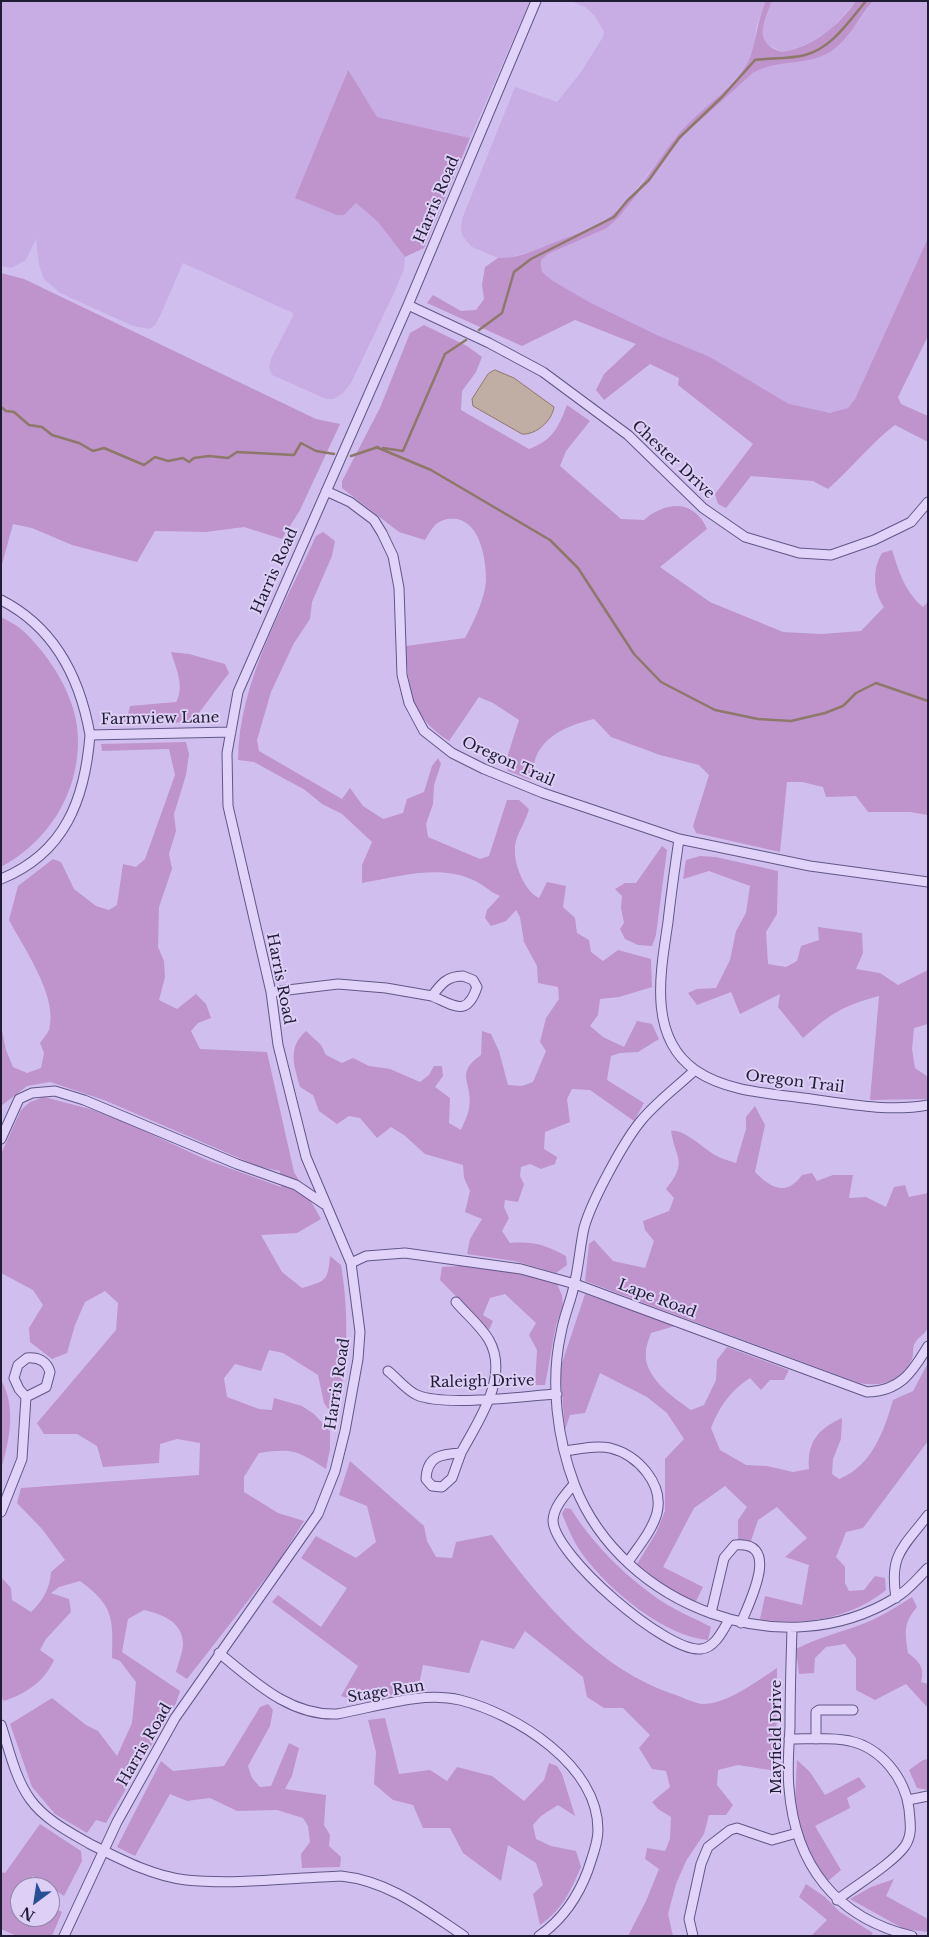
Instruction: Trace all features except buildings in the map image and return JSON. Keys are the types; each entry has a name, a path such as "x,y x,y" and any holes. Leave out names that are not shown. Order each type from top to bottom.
{"street":[{"name":"Harris Road","path":"64,1936 103,1850 175,1718 318,1514 335,1471 345,1431 358,1358 360,1332 351,1263 306,1157 278,1045 270,992 228,806 227,753 241,684 408,305 536,1"},
{"name":"Chester Drive","path":"408,305 489,343 543,372 628,435 703,508 745,537 799,553 831,555 874,540 911,522 928,502"},
{"name":"Oregon Trail","path":"326,491 350,502 374,520 393,556 399,588 402,675 409,703 424,731 452,752 484,769 543,793 679,839 810,866 928,882"},
{"path":"1,600 36,624 60,653 72,672 81,695 90,735"},
{"name":"Farmview Lane","path":"1,879 24,869 53,844 61,833 77,802 86,770 90,735 231,732"},
{"name":"Oregon Trail","path":"679,839 659,983 660,999 661,1014 670,1040 694,1070 733,1088 767,1094 880,1106 912,1108 928,1106"},
{"path":"270,992 338,984 386,988 432,996 461,1007 468,1005 473,1000 477,987 473,980 457,976 442,983 432,996"},
{"path":"694,1070 640,1122 605,1179 584,1227 575,1284 561,1333 555,1372 565,1451 574,1484 598,1528 628,1562 661,1589 711,1613 741,1623 770,1628 792,1629 859,1616 896,1598 928,1568"},
{"path":"1,1139 19,1099 32,1093 54,1091 84,1100 237,1164 296,1186 325,1204"},
{"name":"Lape Road","path":"351,1263 366,1256 405,1253 521,1269 575,1284 867,1392 883,1392 905,1379 928,1346"},
{"path":"456,1302 488,1339 493,1349 496,1366 489,1399 461,1453 452,1478 442,1487 432,1486 426,1479 427,1468 431,1460 442,1454 461,1453"},
{"path":"1,1512 22,1459 26,1397 16,1384 15,1373 21,1361 26,1358 35,1358 48,1368 50,1379 42,1390 26,1397"},
{"name":"Raleigh Drive","path":"388,1371 415,1394 430,1400 489,1399 557,1394"},
{"path":"565,1451 596,1447 614,1449 640,1466 654,1482 660,1498 654,1521 628,1562"},
{"path":"574,1484 558,1505 553,1518 554,1524 560,1538 580,1565 616,1602 656,1631 699,1650 708,1648 717,1639 729,1620"},
{"path":"896,1598 893,1577 895,1561 928,1515"},
{"path":"711,1613 724,1558 735,1545 743,1544 757,1553 761,1562 759,1575 741,1623"},
{"name":"Mayfield Drive","path":"792,1629 789,1788 797,1833 814,1871 837,1900 870,1921 892,1931 912,1936"},
{"name":"Stage Run","path":"219,1653 265,1690 300,1709 322,1715 425,1698 458,1700 493,1710 525,1727 550,1745 584,1786 593,1802 598,1831 596,1845 575,1898 549,1929 538,1936"},
{"path":"816,1739 816,1712 819,1710 853,1710"},
{"path":"1,1725 22,1784 30,1799 56,1823 103,1850 143,1869 184,1880 222,1881 341,1876 360,1878 393,1890 464,1936"},
{"path":"789,1739 850,1741 865,1746 893,1770 908,1800 911,1831 905,1846 837,1900"},
{"path":"908,1800 928,1796"},
{"path":"693,1936 689,1919 700,1864 708,1847 730,1830 737,1828 772,1840 797,1833"}],"shaded area":[{"path":"1,1 530,1 470,138 377,117 347,71 323,134 322,208 344,215 356,203 378,222 405,257 404,269 394,293 351,383 343,393 334,399 326,399 272,375 269,367 271,359 293,313 183,263 160,316 155,325 150,329 133,326 60,293 44,279 39,265 36,239 26,260 11,268 1,266"},
{"path":"571,1 766,1 756,28 755,47 743,72 676,138 618,210 593,228 533,251 508,258 498,258 472,247 463,237 461,229 462,219 515,87 557,102 581,72 603,37 604,32 595,16 585,7"},
{"path":"766,1 772,1 764,24 764,38 773,48 782,52 805,45 824,34 841,19 856,1 873,1 845,39 825,55 805,61 773,65 753,73 684,135 619,217 607,228 548,254 541,260 542,272 553,281 589,302 659,336 710,357 789,404 830,413 848,408 855,399 928,238 928,336 898,397 901,404 928,416 928,442 895,425 828,489 813,481 751,476 726,508 718,504 715,494 753,444 678,385 679,378 650,364 604,400 596,390 604,374 636,344 575,320 522,346 427,303 433,295 461,311 476,310 484,299 482,285 485,267 498,258 526,254 586,230 599,224 617,211 639,188 687,125 742,72 751,56"},
{"path":"772,1 856,1 827,34 800,47 782,52 768,45 763,40 762,29"},
{"path":"873,1 928,1 928,238 855,399 848,408 839,412 822,413 789,404 710,357 679,346 589,302 553,281 542,272 541,260 548,254 607,228 619,217 684,135 753,73 763,67 819,56 845,39"},
{"path":"348,70 377,117 470,138 424,248 405,257 378,222 356,203 344,215 337,215 295,198"},
{"path":"1,273 24,279 316,419 340,424 300,510 282,539 244,527 206,532 155,531 137,562 72,545 32,528 13,524 1,568"},
{"path":"424,325 467,346 482,357 476,372 462,391 461,410 529,449 544,442 554,432 567,405 590,421 566,451 560,466 621,519 644,520 661,509 679,506 695,512 707,529 660,567 710,602 783,632 821,634 861,631 884,607 876,587 875,573 882,553 892,550 907,588 923,607 928,602 928,815 910,812 868,812 856,796 826,797 823,787 802,782 787,782 780,852 696,833 693,826 709,775 699,765 660,755 611,737 594,719 568,727 546,742 536,757 531,780 508,771 505,764 519,720 493,703 479,697 449,741 436,732 426,722 414,700 408,675 406,646 465,638 484,595 486,580 485,563 481,544 472,528 465,522 457,519 446,519 438,522 425,540 399,532 342,488 342,481 380,408 410,333"},
{"path":"495,370 514,378 554,407 547,422 538,430 522,434 473,406 472,399 488,374"},
{"path":"323,532 335,541 332,556 312,602 310,619 294,643 271,692 257,740 259,751 342,799 350,788 363,806 383,819 403,813 407,799 424,792 432,766 438,758 441,764 434,785 433,804 426,824 428,837 480,859 489,856 507,800 519,800 529,809 515,846 516,860 524,883 539,898 547,882 566,886 563,907 575,918 577,933 589,940 591,952 603,961 618,950 651,959 652,987 619,997 600,999 598,1015 590,1026 603,1037 624,1047 637,1021 652,1024 659,1039 638,1052 620,1053 611,1056 607,1080 644,1103 634,1121 590,1090 572,1089 567,1099 570,1122 545,1132 544,1149 557,1157 555,1164 541,1169 530,1164 521,1167 520,1176 524,1184 518,1202 505,1200 504,1207 509,1218 502,1231 510,1243 539,1245 566,1256 567,1265 556,1273 514,1261 467,1254 470,1239 482,1219 465,1212 470,1191 464,1178 463,1165 425,1154 404,1135 391,1127 377,1138 360,1118 349,1116 337,1124 319,1111 313,1095 300,1087 294,1064 294,1050 300,1037 306,1031 321,1045 326,1055 342,1063 353,1058 369,1066 390,1069 420,1082 429,1075 434,1066 442,1066 443,1076 435,1087 450,1098 449,1123 461,1130 468,1113 470,1099 466,1074 468,1068 481,1055 482,1031 491,1034 499,1051 508,1085 522,1086 533,1082 546,1051 540,1042 546,1018 559,999 558,987 538,983 537,966 524,942 520,917 516,910 506,921 491,926 485,918 487,910 500,896 473,880 460,875 446,873 418,873 362,883 362,865 372,842 342,814 322,804 305,790 254,762 238,760 240,730 246,701 265,645 316,536"},
{"path":"1,617 21,629 52,665 68,693 77,724 78,739 77,759 73,778 58,814 33,844 18,857 1,867"},
{"path":"171,652 189,654 225,664 229,673 192,722 107,725 127,718 130,706 176,702 179,696 180,684"},
{"path":"186,742 189,754 186,775 174,814 176,831 169,854 172,869 159,907 158,947 164,961 165,977 159,1000 177,1009 196,994 206,1004 211,1018 198,1023 191,1031 200,1049 267,1052 294,1172 321,1219 297,1233 261,1235 282,1272 302,1288 316,1284 324,1279 327,1275 330,1256 341,1265 346,1305 345,1363 337,1422 324,1403 318,1375 283,1353 269,1350 261,1371 235,1364 224,1378 227,1397 259,1409 272,1410 274,1398 302,1406 314,1414 330,1431 330,1449 326,1469 295,1452 259,1453 244,1477 244,1492 278,1513 304,1521 279,1561 187,1679 176,1672 183,1644 182,1636 175,1625 158,1614 144,1610 128,1619 122,1652 180,1691 176,1703 106,1823 96,1820 87,1833 55,1814 32,1787 10,1724 52,1698 86,1725 98,1731 117,1756 132,1723 136,1682 120,1661 112,1658 111,1623 105,1606 80,1581 59,1587 51,1593 69,1599 71,1612 46,1639 40,1650 54,1660 50,1668 34,1686 4,1701 1,1697 1,1577 11,1588 12,1600 31,1612 45,1594 51,1572 65,1560 42,1529 17,1503 21,1488 199,1475 200,1443 177,1439 160,1444 159,1463 103,1467 97,1446 77,1434 44,1434 37,1423 116,1330 118,1303 105,1291 85,1302 75,1325 67,1353 52,1359 30,1342 29,1328 43,1305 33,1290 1,1273 1,1154 21,1110 30,1102 44,1097 90,1109 127,1123 207,1160 281,1187 280,1171 260,1167 104,1100 50,1082 27,1086 1,1106 1,1026 6,1050 13,1067 27,1073 41,1068 44,1053 40,1043 49,1030 51,1017 49,1003 38,973 9,920 18,886 53,859 61,862 74,889 96,906 109,910 117,905 123,864 136,867 145,859 175,775 169,749 102,751 101,744"},
{"path":"662,846 667,850 656,935 652,946 638,945 625,939 620,929 624,923 621,908 622,896 615,889 625,883 636,883"},
{"path":"700,856 716,857 778,871 777,914 766,932 768,964 786,967 797,961 801,946 819,940 818,927 862,933 863,953 856,969 880,973 898,985 928,970 928,1024 914,1028 912,1049 915,1068 928,1077 928,1099 870,1100 879,996 838,1011 803,1038 778,1007 780,994 740,1014 731,992 697,1005 688,993 697,989 716,988 730,960 736,931 746,913 750,886 709,871 683,879 686,860"},
{"path":"755,1106 765,1125 755,1172 773,1186 784,1188 790,1186 802,1175 812,1173 817,1181 833,1175 853,1175 849,1198 866,1197 886,1207 894,1187 905,1185 909,1197 928,1193 928,1328 914,1345 913,1357 908,1367 897,1378 883,1383 859,1383 585,1281 589,1244 594,1240 613,1261 645,1268 654,1241 645,1230 643,1221 669,1211 674,1198 666,1189 673,1180 679,1166 671,1131 683,1133 715,1155 736,1163 746,1129 746,1117"},
{"path":"461,1266 512,1272 557,1284 562,1295 563,1307 556,1325 545,1385 535,1385 537,1350 529,1335 536,1323 505,1294 490,1298 483,1315 493,1321 489,1330 440,1280 442,1267"},
{"path":"585,1294 675,1326 651,1333 646,1347 646,1361 649,1370 661,1386 691,1410 704,1405 716,1380 717,1360 727,1347 789,1370 784,1380 770,1380 761,1390 750,1378 731,1394 714,1420 711,1428 720,1450 746,1465 767,1466 793,1472 809,1469 812,1444 820,1432 842,1418 841,1439 833,1459 832,1474 839,1479 850,1473 860,1466 875,1446 881,1435 893,1400 913,1391 928,1363 928,1441 863,1528 846,1532 836,1557 845,1567 845,1583 849,1591 864,1590 875,1576 885,1578 886,1590 873,1600 858,1607 826,1618 793,1622 760,1619 765,1596 802,1605 809,1565 785,1557 807,1538 777,1507 758,1520 751,1541 738,1540 738,1520 747,1507 725,1486 694,1508 663,1567 703,1587 695,1603 667,1588 637,1564 656,1533 665,1511 665,1459 684,1439 667,1413 647,1397 600,1373 585,1413 570,1415 565,1430 560,1369"},
{"path":"1,1380 9,1402 10,1425 7,1448 1,1470"},
{"path":"350,1461 424,1526 427,1541 436,1557 452,1558 456,1542 492,1535 550,1607 572,1630 621,1668 648,1684 696,1703 711,1703 721,1701 741,1691 777,1668 776,1771 738,1765 718,1770 717,1785 733,1805 726,1815 709,1815 704,1834 686,1861 676,1884 668,1914 673,1936 628,1936 646,1901 659,1869 645,1859 647,1848 665,1851 670,1839 671,1817 658,1809 652,1802 670,1787 666,1771 652,1769 639,1748 650,1735 623,1708 604,1708 587,1697 583,1677 525,1631 514,1649 481,1640 469,1673 423,1665 418,1690 359,1701 341,1696 358,1666 272,1602 278,1595 321,1627 347,1588 301,1558 316,1536 356,1558 376,1542 367,1506 339,1495"},
{"path":"565,1508 571,1509 590,1536 613,1561 652,1595 711,1627 708,1640 691,1637 656,1621 622,1596 594,1569 577,1546 562,1514"},
{"path":"912,1597 917,1607 909,1618 906,1628 908,1653 918,1662 922,1669 921,1682 928,1684 928,1708 906,1684 875,1700 856,1690 856,1658 845,1644 826,1647 815,1658 814,1673 799,1674 796,1649 874,1619"},
{"path":"268,1704 273,1710 270,1726 248,1766 252,1778 260,1787 271,1786 289,1743 299,1748 292,1776 285,1789 326,1795 324,1825 330,1835 329,1846 341,1857 340,1867 302,1868 301,1854 310,1842 308,1826 303,1818 277,1810 237,1811 210,1798 187,1801 170,1794 135,1856 117,1847 161,1761 173,1771 224,1766 260,1707"},
{"path":"385,1718 399,1774 430,1770 447,1781 457,1767 492,1776 524,1801 544,1780 549,1763 557,1766 562,1774 575,1816 558,1805 541,1816 533,1825 536,1839 551,1846 576,1851 581,1867 565,1899 548,1919 540,1925 533,1894 543,1885 536,1863 508,1845 501,1881 463,1853 450,1828 423,1828 413,1805 393,1800 374,1784 376,1752 368,1720"},
{"path":"928,1759 928,1790 917,1788 909,1770 923,1760"},
{"path":"797,1760 810,1772 825,1795 859,1777 866,1787 847,1798 850,1808 815,1826 841,1870 827,1882 805,1845 795,1804"},
{"path":"40,1824 81,1851 82,1861 64,1896 60,1893 60,1877 10,1877 10,1927 56,1927 52,1936 17,1936 1,1929 1,1872 5,1873"},
{"path":"894,1879 886,1896 928,1919 928,1932 904,1929 850,1899 871,1887"},
{"path":"806,1884 825,1897 840,1912 873,1933 871,1936 811,1936 827,1920 799,1897"}],"waterway":[{"path":"479,330 502,313 514,272 531,259 614,217 627,201 649,180 679,138 722,97 755,60 793,57 815,51 832,40 866,1"},
{"path":"383,448 403,451 445,354 466,340"},
{"path":"1,407 6,411 14,412 29,425 42,427 52,435 79,443 93,451 104,448 144,465 155,457 168,461 183,458 189,462 194,458 209,456 228,458 237,452 294,455 301,443 316,451 334,454"},
{"path":"376,447 431,470 550,540 578,568 634,654 661,682 715,710 758,719 791,721 825,713 843,706 856,693 876,683 928,701"},
{"path":"351,456 378,447"}]}
